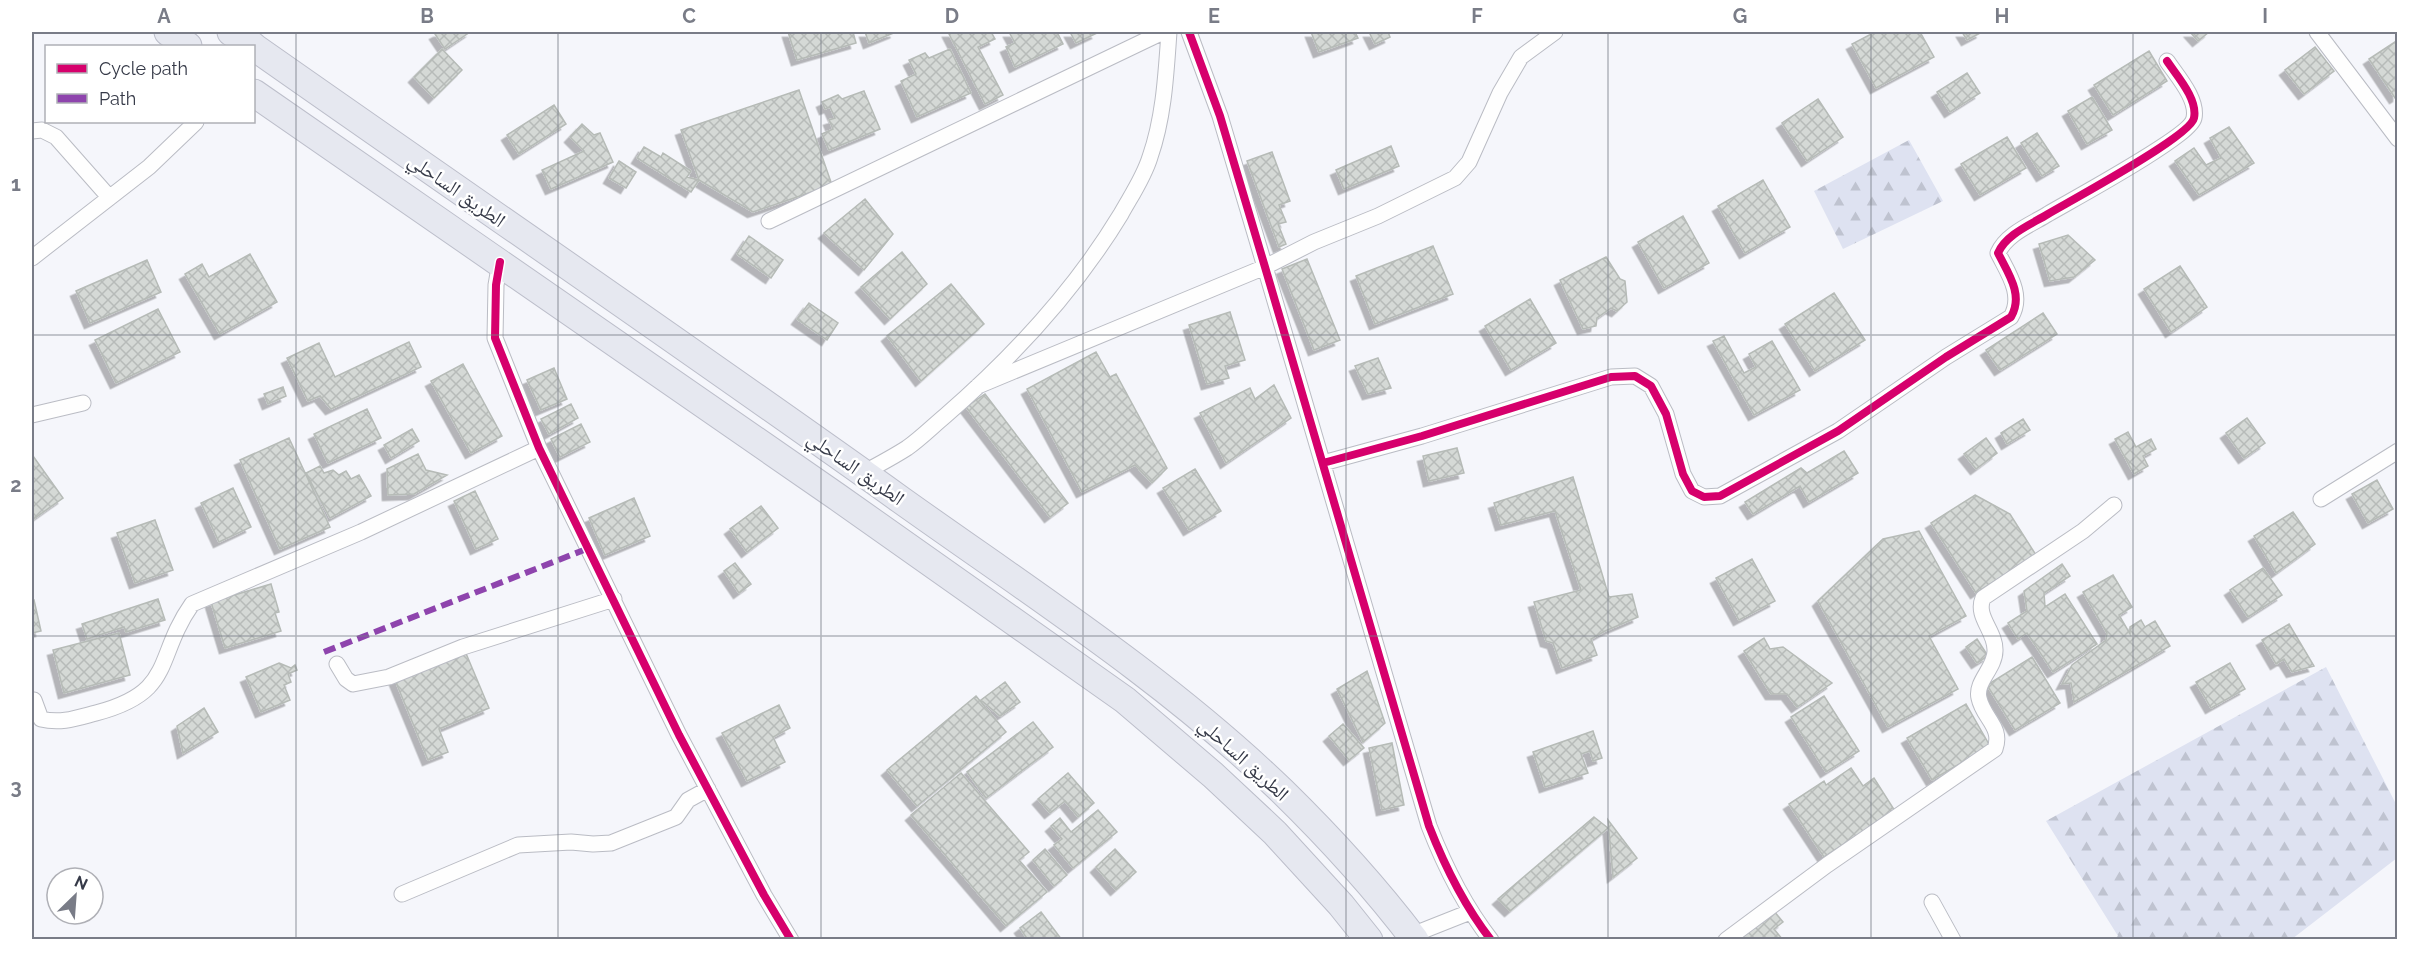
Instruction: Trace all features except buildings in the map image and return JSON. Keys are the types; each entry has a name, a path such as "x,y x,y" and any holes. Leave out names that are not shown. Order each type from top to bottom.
{"highway":[{"path":"168,32 188,45"},
{"name":"الطريق الساحلي","path":"231,32 250,45"},
{"name":"الطريق الساحلي","path":"255,48 864,473 1102,644 1196,716 1281,791 1414,937"},
{"name":"الطريق الساحلي","path":"255,94 500,262 1125,700 1214,775 1275,833 1370,939"}],"street":[{"path":"769,221 1163,32"},
{"path":"864,473 908,447 978,386 1044,318 1080,276 1138,184 1150,159 1166,82 1169,32"},
{"path":"1189,32 1220,116 1266,267 1429,826 1445,867 1470,912 1491,939"},
{"path":"978,386 1266,267 1314,242 1378,216 1455,178 1469,162 1500,93 1521,57 1555,32"},
{"path":"2317,32 2397,139"},
{"path":"1323,463 1422,436 1611,377 1635,376 1651,386 1666,414 1683,474 1692,492 1704,497 1720,496 1838,431 1946,357 2011,317 2017,307 2016,290 1998,253 2002,244 2163,147 2191,126 2194,120 2193,105 2187,91 2167,61"},
{"path":"32,258 149,167 195,123"},
{"path":"32,131 42,130 56,137 109,197"},
{"path":"500,262 496,285 495,338 539,448 708,789 764,895 791,939"},
{"path":"32,415 83,403"},
{"path":"34,700 41,719 51,722 64,722 120,707 148,690 160,672 185,614 192,604 360,532 539,448"},
{"path":"2321,499 2397,451"},
{"path":"1726,939 1827,865 1995,749 1998,734 1978,697 1979,689 1994,661 1995,651 1994,641 1981,613 1980,606 1983,598 2083,531 2114,505"},
{"path":"337,664 346,679 353,684 389,677 463,647 614,599"},
{"path":"402,894 518,845 571,842 611,843 676,817 688,800 708,789"},
{"path":"1932,902 1953,939"},
{"path":"1414,937 1470,912"}],"green space":[{"path":"1909,140 1943,201 1843,249 1814,191"},
{"path":"2326,667 2397,806 2397,858 2292,939 2114,939 2118,936 2046,821"}],"marked path":[{"path":"324,652 589,548"}],"cycle path":[{"path":"1189,32 1220,116 1429,826 1456,885 1491,940"},
{"path":"1323,463 1422,436 1611,377 1635,376 1651,386 1666,414 1683,474 1692,491 1704,497 1720,496 1838,431 1946,357 2011,317 2015,309 2015,292 2010,276 1998,253 2007,240 2152,153 2188,127 2194,118 2190,96 2167,61"},
{"path":"500,262 496,285 495,338 539,448 679,735 764,895 791,940"}]}
